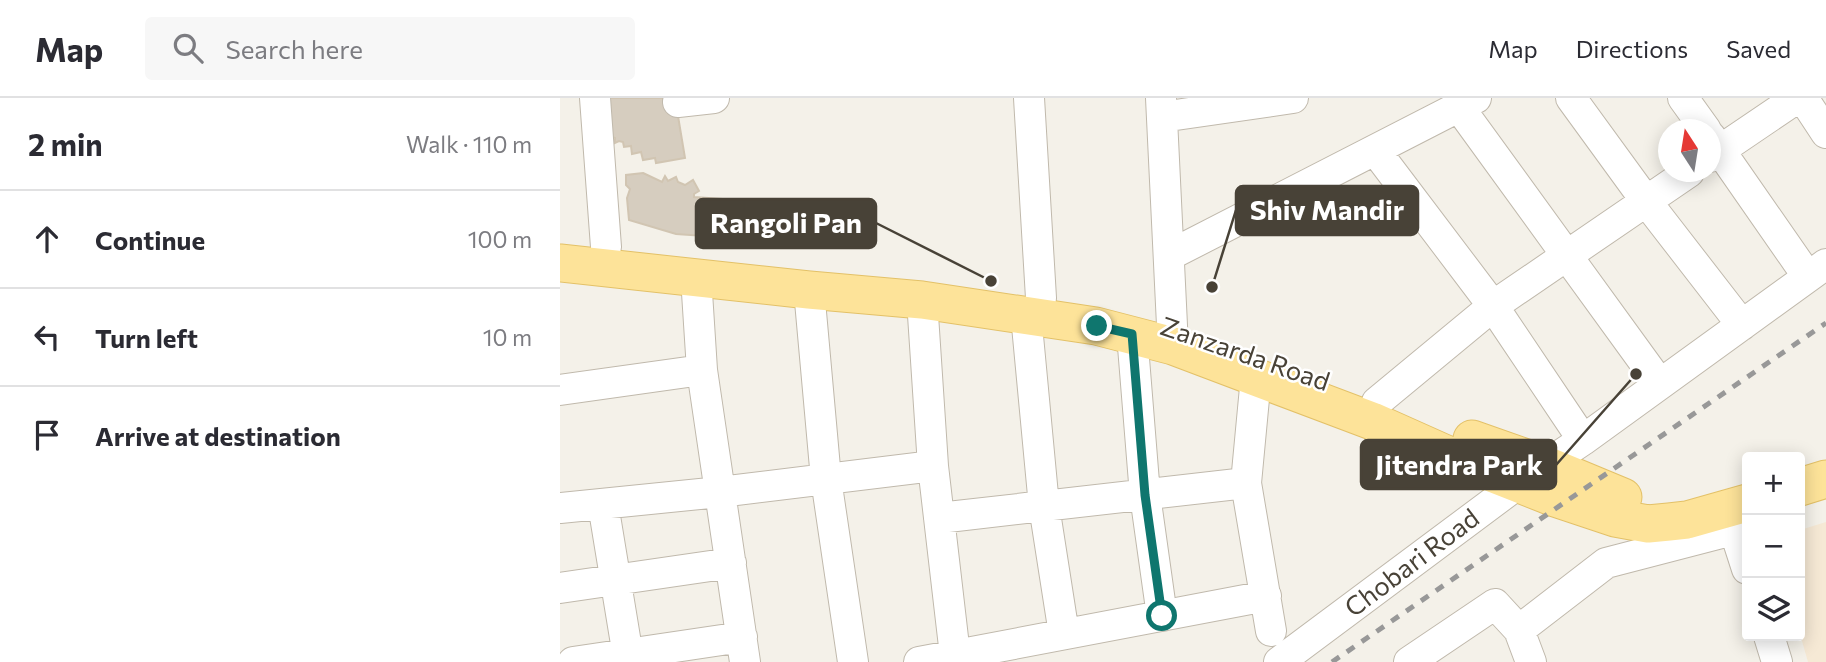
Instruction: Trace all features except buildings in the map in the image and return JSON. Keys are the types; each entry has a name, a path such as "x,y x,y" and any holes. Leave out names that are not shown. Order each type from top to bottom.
{"main road":[{"name":"Zanzarda Road","path":"560,242 1034,306 1173,336 1193,331 1233,344 1453,432 1532,474 1648,505 1740,504"},
{"path":"560,263 809,290 1034,306 1132,334 1173,336 1256,377 1372,421 1466,463 1532,474"},
{"path":"1805,469 1826,463"},
{"path":"1805,485 1826,479"}],"street":[{"path":"595,98 606,247"},
{"path":"678,102 714,98"},
{"path":"1030,98 1034,306 1044,506 1064,634"},
{"path":"1173,336 1162,107 1293,98"},
{"path":"1571,98 1742,325"},
{"path":"1683,98 1697,119"},
{"path":"1721,138 1797,98"},
{"path":"1802,98 1826,133"},
{"path":"1170,255 1468,102 1566,256 1660,384"},
{"path":"1375,150 1493,306 1583,440"},
{"path":"1721,154 1817,271"},
{"path":"1377,402 1493,306 1674,182"},
{"name":"Chobari Road","path":"1279,662 1532,474 1817,271"},
{"path":"573,662 744,650 702,370 696,277"},
{"path":"809,290 826,479 853,662"},
{"path":"922,300 933,467 955,655"},
{"path":"1132,334 1145,495 1162,616"},
{"path":"560,390 702,370"},
{"path":"1256,377 1246,483 1271,631"},
{"path":"560,508 933,467"},
{"path":"939,518 1246,483"},
{"path":"603,503 628,658"},
{"path":"1519,630 1606,563 1740,504 1742,523"},
{"path":"560,588 731,563"},
{"path":"919,662 1266,596"},
{"path":"1409,662 1495,604 1519,630 1531,662"},
{"path":"1771,641 1777,662"}],"shaded area":[{"path":"1826,522 1826,662 1808,662 1802,641 1805,641 1805,528"}],"railway":[{"path":"1332,662 1826,323"}],"place":[{"name":"Rangoli Pan","path":"991,281"},
{"name":"Shiv Mandir","path":"1212,287"},
{"name":"Jitendra Park","path":"1636,374"}],"route":[{"path":"1097,326 1132,334 1145,495 1162,616"}]}
